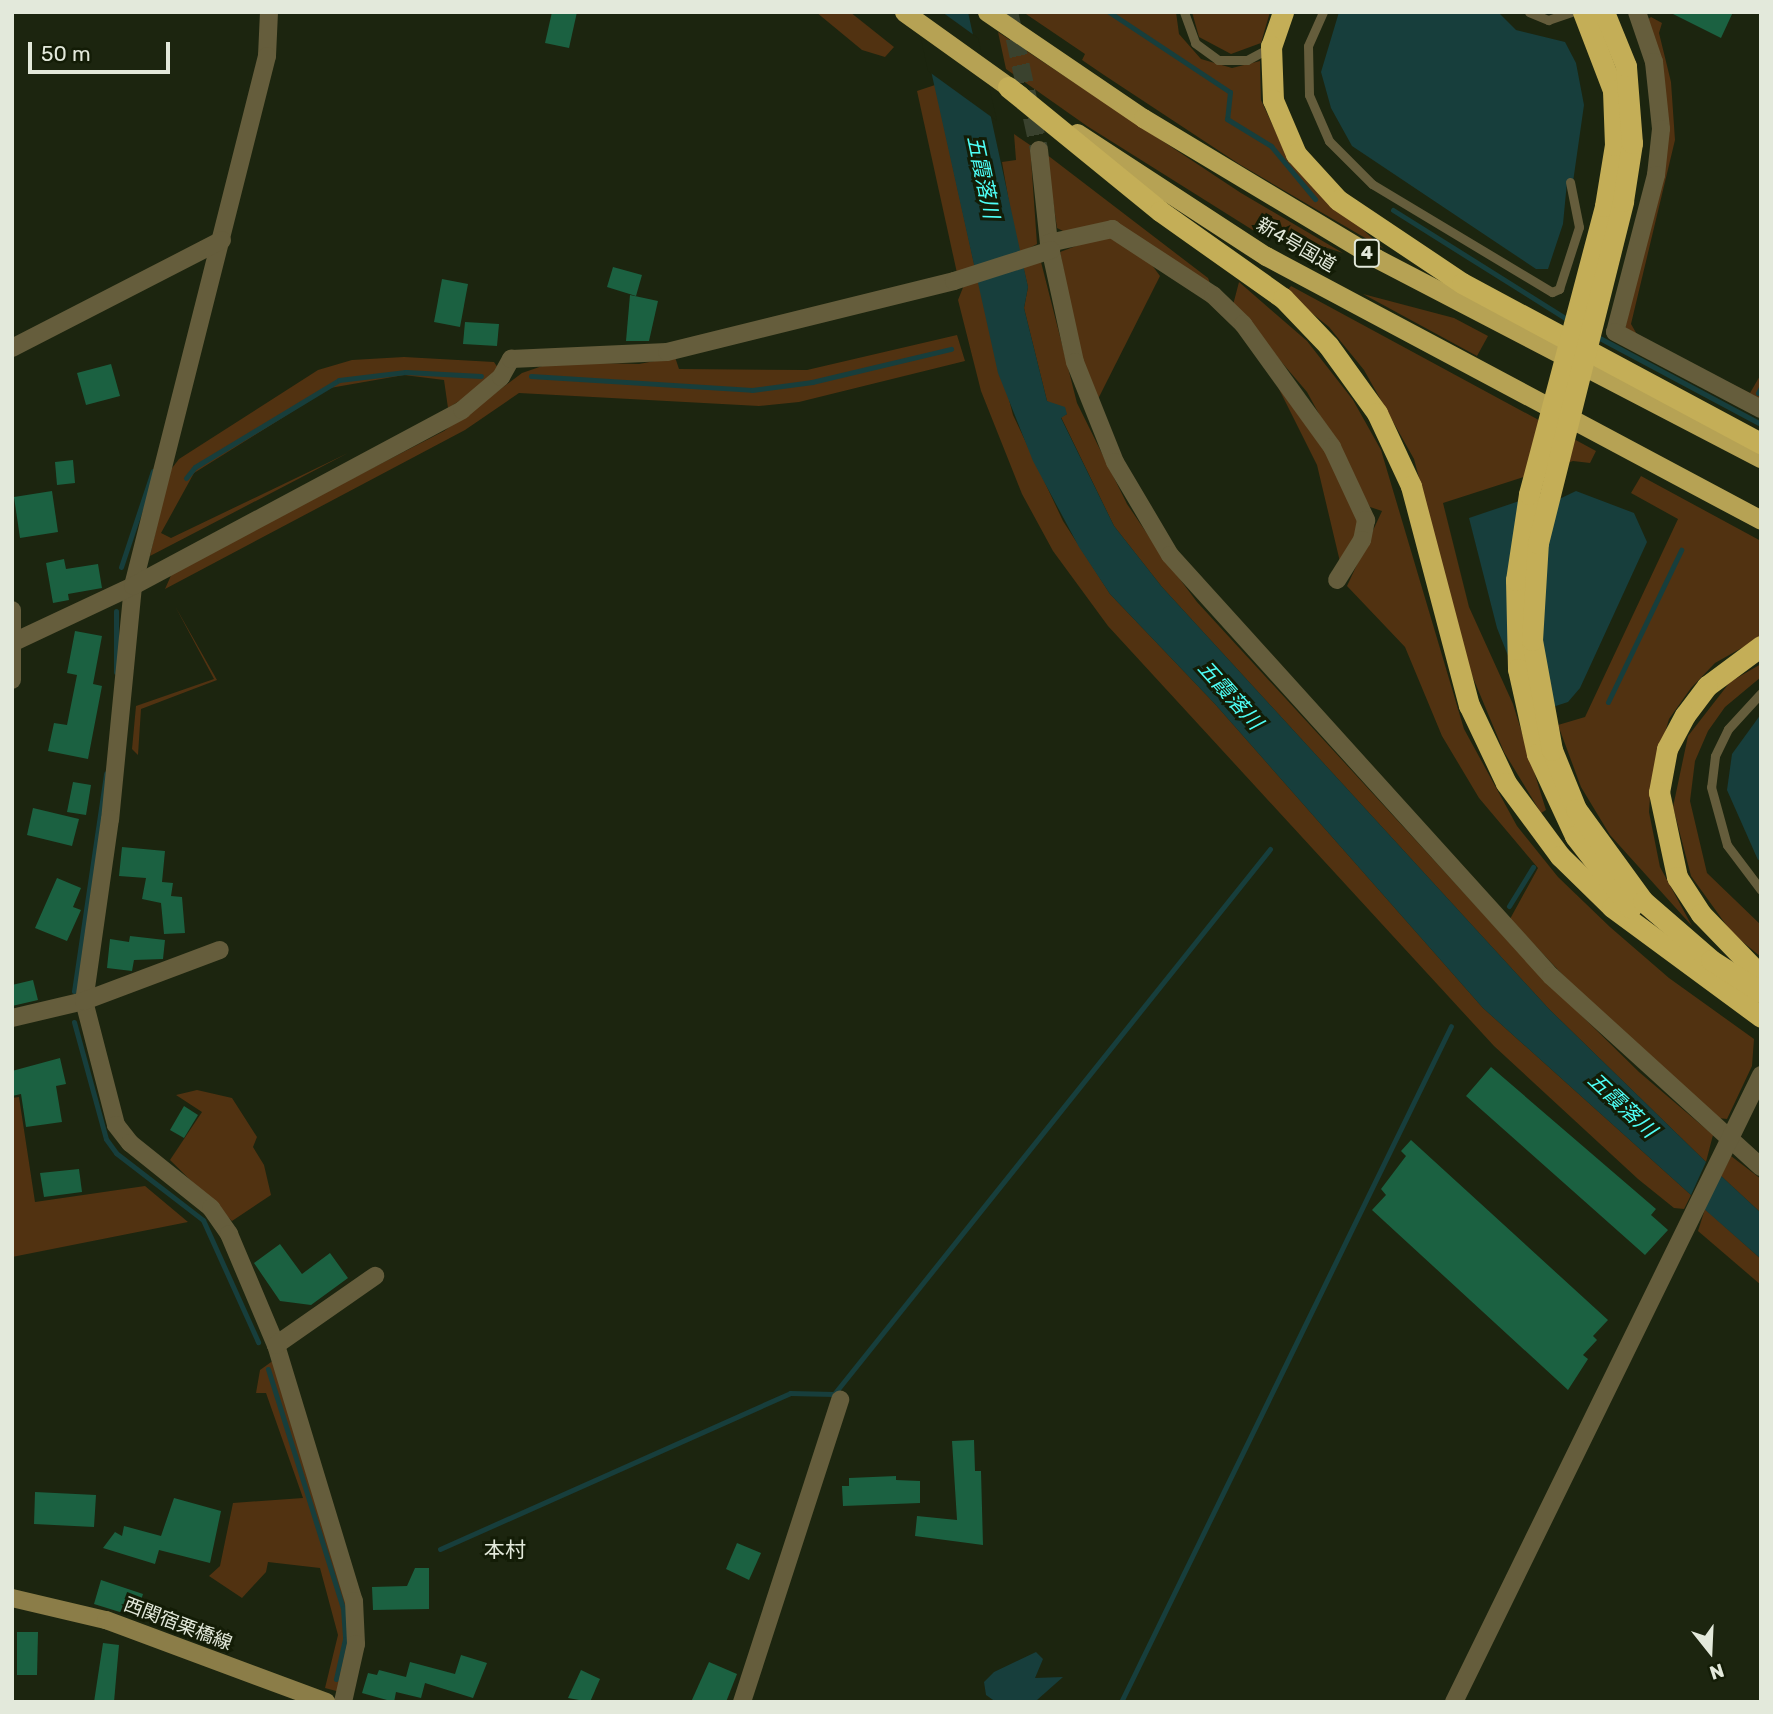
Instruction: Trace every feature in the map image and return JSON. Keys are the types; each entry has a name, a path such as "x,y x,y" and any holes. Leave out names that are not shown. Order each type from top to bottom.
{"highway":[{"name":"新4号国道","path":"904,12 1008,87 1266,256 1761,520"},
{"path":"1283,12 1271,46 1273,100 1292,146 1314,176 1370,226 1515,313 1761,443"},
{"path":"1583,12 1609,67 1615,145 1605,206 1521,538 1515,635 1545,752 1575,835 1669,951"},
{"path":"1604,12 1626,66 1632,143 1623,201 1538,543 1532,640 1545,752 1576,809 1643,901 1711,960 1761,992"},
{"name":"新4号国道","path":"990,14 1143,118 1376,258 1761,458"},
{"path":"1008,87 1160,211 1283,299 1357,382 1412,486 1469,705 1506,783 1560,856 1612,907 1761,1017"},
{"path":"1761,646 1707,686 1685,715 1667,749 1659,792 1677,877 1701,914 1761,976"}],"main road":[{"name":"西関宿栗橋線","path":"12,1598 106,1620 322,1701"}],"street":[{"path":"268,12 267,56 133,586 110,819 84,1001 116,1125 130,1143 211,1208 229,1234 276,1346 354,1601 356,1644 343,1702"},
{"path":"1637,12 1654,62 1661,130 1656,175 1615,332 1761,409"},
{"path":"1039,150 1050,246 1075,362 1115,461 1143,516 1192,584 1550,976 1724,1146 1761,1167"},
{"path":"16,641 133,586 462,410 500,377 511,359 658,354 964,277 1032,255 1050,246 1112,229 1213,295 1243,324 1332,447 1366,520 1362,541 1337,580"},
{"path":"12,348 222,240"},
{"path":"12,610 16,641 12,680"},
{"path":"12,1018 84,1001 220,950"},
{"path":"1454,1702 1690,1213 1761,1075"},
{"path":"276,1346 374,1276"},
{"path":"742,1702 840,1400"}],"lane":[{"path":"1184,12 1195,43 1218,60 1247,60 1271,46"},
{"path":"1322,12 1308,46 1309,95 1329,141 1372,184 1552,292 1559,289 1579,227 1570,182"},
{"path":"1529,12 1548,20 1571,12"},
{"path":"1761,693 1728,729 1715,756 1711,787 1727,845 1761,890"}],"shaded area":[{"path":"816,12 850,12 894,47 885,57 862,50"},
{"path":"1023,12 1176,12 1179,34 1201,59 1232,68 1260,61 1261,100 1290,163 1384,249 1239,164 1082,60 1085,54"},
{"path":"1192,12 1270,12 1261,43 1231,54 1199,37"},
{"path":"1651,17 1662,23 1659,33 1671,82 1675,140 1631,324 1639,338 1750,393 1761,374 1761,402 1629,334 1625,329 1665,145 1666,100 1646,21"},
{"path":"998,32 1241,193 1343,253 1318,245 1315,250 1270,230 1266,237 1259,234 1087,126 1006,69"},
{"path":"935,85 975,268 957,273 917,91"},
{"path":"1014,134 1030,145 1037,244 1018,254 1002,162 1016,160"},
{"path":"1046,154 1208,278 1210,283 1105,222 1065,232 1057,228"},
{"path":"1105,235 1149,261 1160,276 1096,403 1079,350 1060,252"},
{"path":"1041,262 1077,403 1127,504 1161,554 1197,602 1533,968 1639,1072 1713,1135 1706,1162 1549,1009 1162,587 1114,526 1061,417 1067,414 1047,401 1024,308 1028,287 1023,266"},
{"path":"978,280 1013,415 1063,521 1110,594 1215,704 1483,1008 1691,1195 1684,1209 1674,1208 1638,1179 1494,1046 1108,626 1053,551 1022,494 981,391 958,300 964,285"},
{"path":"1239,282 1307,341 1353,400 1381,450 1464,729 1517,826 1558,877 1610,927 1669,978 1754,1039 1752,1066 1727,1119 1718,1118 1595,1009 1510,919 1538,868 1479,798 1442,736 1405,647 1347,586 1382,511 1370,507 1307,392 1233,305"},
{"path":"1291,286 1596,451 1590,463 1573,461 1443,503 1469,607 1513,704 1546,810 1541,813 1504,752 1471,673 1414,459 1364,370 1329,327 1286,292"},
{"path":"1363,294 1454,318 1488,336 1477,356"},
{"path":"957,335 965,361 799,402 759,406 519,393 465,430 165,589 173,571 444,431 522,373 554,362 639,364 675,357 679,369 807,370"},
{"path":"404,357 494,362 498,368 485,385 448,408 444,380 404,375 330,388 194,473 161,533 171,538 348,453 150,556 169,472 179,459 318,370 352,360"},
{"path":"1276,383 1326,448 1358,514 1356,536 1341,566 1317,465"},
{"path":"1641,476 1761,541 1761,637 1715,663 1691,688 1669,719 1651,781 1649,812 1660,867 1692,926 1610,835 1581,787 1558,725 1585,717 1678,519 1631,493"},
{"path":"175,606 217,680 141,709 138,755 132,749 136,706 214,679"},
{"path":"1761,664 1761,677 1725,707 1708,731 1695,761 1690,801 1707,873 1761,925 1761,957 1732,933 1691,876 1673,807 1688,736 1730,682"},
{"path":"197,1090 232,1098 257,1137 253,1147 264,1165 271,1195 232,1221 170,1160 202,1112 176,1095"},
{"path":"19,1097 35,1202 145,1186 188,1222 12,1257 12,1098"},
{"path":"1731,1156 1761,1179 1761,1213 1721,1176"},
{"path":"1705,1209 1761,1259 1761,1285 1698,1231"},
{"path":"274,1360 344,1585 352,1632 340,1692 325,1688 338,1635 320,1568 268,1562 266,1572 242,1598 209,1576 220,1566 233,1503 303,1498 266,1393 256,1393 260,1370"}],"water":[{"name":"五霞落川","path":"918,12 968,12 1028,287 1024,308 1047,401 1065,407 1067,414 1061,418 1114,526 1162,587 1549,1009 1706,1162 1691,1195 1483,1008 1215,704 1110,594 1079,547 1033,461 998,373"},
{"path":"1339,12 1498,12 1516,30 1565,42 1576,63 1584,105 1573,182 1567,182 1563,224 1548,269 1536,269 1352,146 1331,108 1321,72"},
{"path":"1576,491 1634,513 1647,542 1580,688 1568,702 1531,714 1497,628 1469,518 1543,493 1553,502"},
{"path":"1761,714 1761,859 1758,860 1727,790 1732,754"},
{"path":"1718,1173 1761,1213 1761,1259 1702,1207"},
{"path":"1036,1652 1043,1659 1035,1678 1063,1677 1037,1700 996,1702 986,1695 984,1682 994,1672"}],"pier":[{"path":"915,12 942,12 978,38 997,121 928,71"}],"building":[{"path":"552,12 577,12 569,48 545,43"},
{"path":"1669,12 1733,12 1721,38"},
{"path":"613,267 642,275 636,296 607,287"},
{"path":"442,279 468,284 460,327 434,322"},
{"path":"630,295 658,301 649,341 626,341"},
{"path":"465,322 499,324 497,346 463,344"},
{"path":"111,364 120,396 86,405 77,373"},
{"path":"73,460 75,483 57,485 55,462"},
{"path":"52,491 58,532 20,538 14,497"},
{"path":"64,559 66,569 98,564 102,588 68,594 69,600 53,603 46,563"},
{"path":"75,631 102,636 93,684 102,686 88,759 48,751 54,723 67,725 77,675 67,673"},
{"path":"73,782 91,785 86,815 67,812"},
{"path":"33,808 79,819 72,846 27,835"},
{"path":"122,847 165,851 162,882 173,883 171,896 182,897 185,933 164,934 161,903 142,899 146,878 119,876"},
{"path":"57,878 81,888 73,907 81,910 67,941 35,928"},
{"path":"130,936 165,940 163,959 134,960 132,971 107,968 110,939 129,942"},
{"path":"33,980 38,1000 12,1006 12,985"},
{"path":"60,1058 66,1084 56,1086 62,1122 26,1127 21,1094 12,1096 12,1071"},
{"path":"1491,1067 1656,1209 1651,1215 1668,1230 1645,1255 1466,1096"},
{"path":"184,1106 198,1115 184,1138 170,1130"},
{"path":"1411,1140 1608,1320 1593,1336 1597,1340 1583,1355 1588,1359 1568,1390 1372,1210 1386,1195 1381,1189 1406,1156 1401,1151"},
{"path":"79,1169 82,1192 44,1197 40,1173"},
{"path":"280,1244 302,1274 330,1253 348,1278 311,1305 280,1301 254,1263"},
{"path":"974,1440 975,1471 981,1471 983,1545 915,1536 917,1516 957,1520 952,1441"},
{"path":"896,1476 896,1480 920,1481 920,1503 843,1506 842,1486 849,1486 849,1478"},
{"path":"35,1492 96,1495 94,1527 34,1524"},
{"path":"174,1498 221,1511 210,1563 159,1550 155,1564 103,1548 115,1532 122,1536 124,1526 161,1536"},
{"path":"737,1543 761,1553 749,1580 726,1569"},
{"path":"415,1568 429,1568 429,1609 373,1610 372,1587 407,1586"},
{"path":"101,1580 143,1594 136,1617 94,1604"},
{"path":"17,1632 38,1632 37,1675 17,1675"},
{"path":"103,1643 119,1645 114,1702 94,1702"},
{"path":"461,1655 487,1663 473,1698 425,1683 421,1698 396,1692 394,1702 362,1693 368,1673 377,1675 379,1670 406,1677 410,1662 455,1674"},
{"path":"709,1662 737,1674 726,1702 691,1702"},
{"path":"581,1670 600,1679 590,1702 568,1698"}],"waterway":[{"path":"1109,12 1230,92 1227,119 1271,146 1315,199"},
{"path":"1393,210 1570,321"},
{"path":"1594,335 1761,424"},
{"path":"531,376 752,390 812,382 951,349"},
{"path":"186,478 195,467 339,380 406,372 481,376"},
{"path":"1758,393 1761,387"},
{"path":"121,567 153,471"},
{"path":"1608,702 1681,550"},
{"path":"116,611 116,672"},
{"path":"74,991 106,773"},
{"path":"440,1549 790,1393 834,1394 1270,849"},
{"path":"1509,906 1533,867"},
{"path":"74,1022 106,1139 116,1153 203,1220 258,1342"},
{"path":"1121,1702 1451,1026"},
{"path":"268,1369 343,1608 345,1639 336,1679"}],"tunnel":[{"path":"1009,12 1039,150"}],"district":[{"name":"本村","path":"505,1550"}]}
